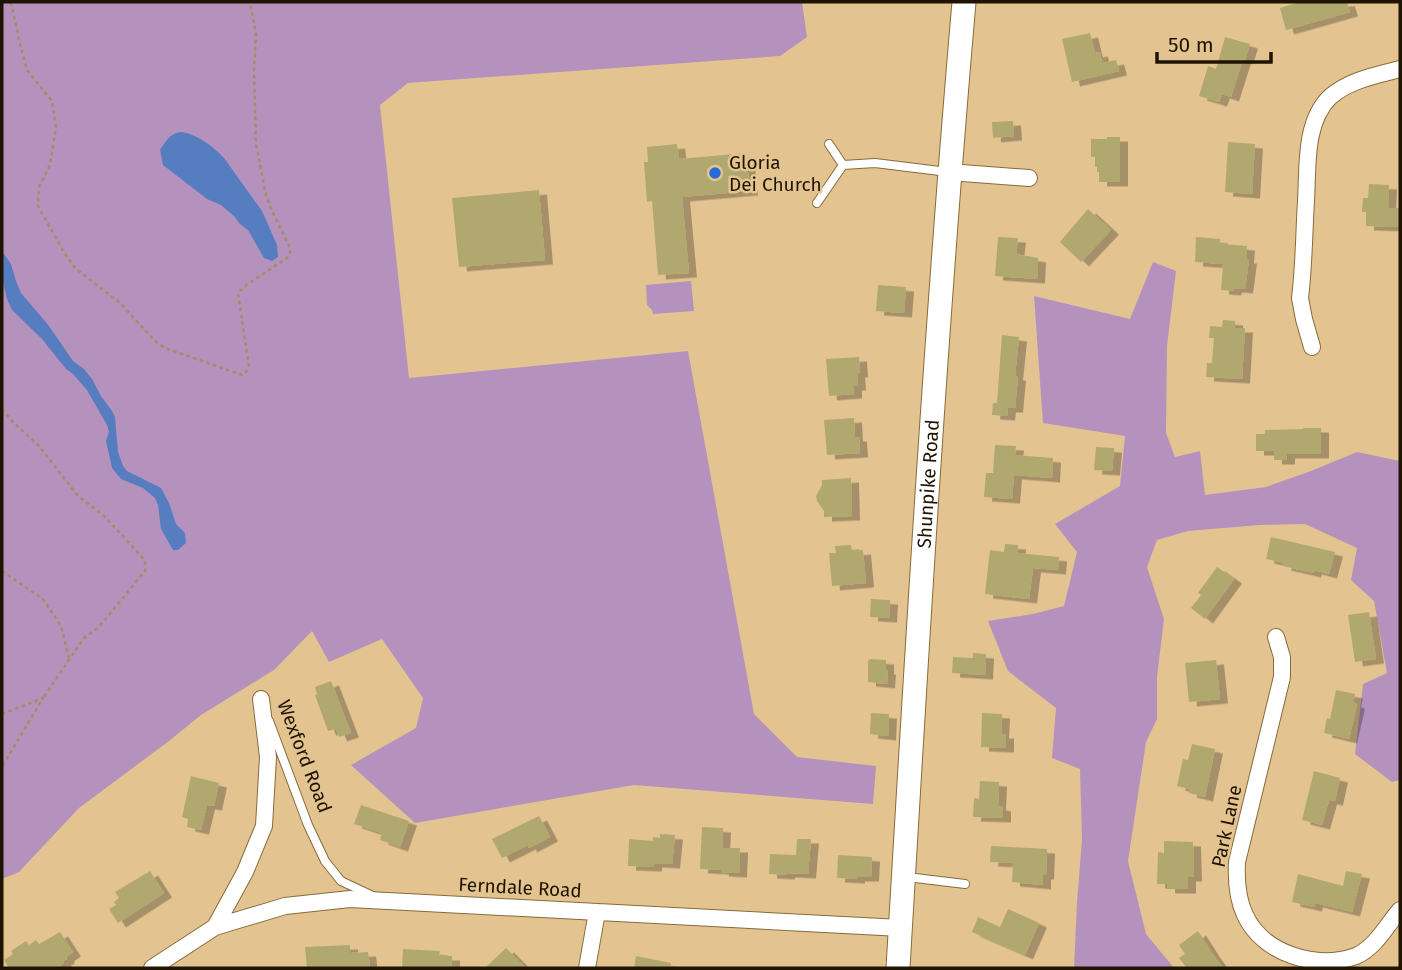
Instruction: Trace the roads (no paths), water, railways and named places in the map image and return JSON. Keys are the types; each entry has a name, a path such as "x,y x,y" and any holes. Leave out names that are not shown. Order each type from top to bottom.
{"main road":[{"name":"Shunpike Road","path":"898,968 949,172 964,2"}],"street":[{"path":"1312,347 1300,298 1312,131 1325,103 1340,89 1400,69"},
{"path":"949,172 1029,178"},
{"name":"Park Lane","path":"1276,637 1282,657 1282,677 1237,862 1236,883 1244,913 1254,930 1269,945 1287,955 1327,963 1348,959 1366,950 1400,910"},
{"name":"Wexford Road","path":"215,927 245,872 264,826 268,757 261,699"},
{"name":"Ferndale Road","path":"152,968 215,927 285,906 350,899 901,928"},
{"path":"587,968 597,912"}],"lane":[{"path":"830,144 843,165"},
{"path":"843,165 875,163 949,172"},
{"path":"817,203 843,165"},
{"name":"Wexford Road","path":"261,699 308,825 325,861 341,881 383,900"},
{"path":"904,877 965,884"}],"water":[{"path":"180,132 204,141 224,158 262,211 277,245 278,257 272,261 264,258 248,230 234,216 163,165 160,150 170,136"},
{"path":"2,251 11,264 21,293 49,326 73,361 92,379 112,411 118,452 123,466 127,471 161,488 176,524 185,533 186,543 178,550 173,550 161,529 155,498 143,488 121,479 112,468 106,441 109,432 107,425 87,390 12,310 2,278"}],"place":[{"name":"Gloria Dei Church","path":"715,173"}]}
